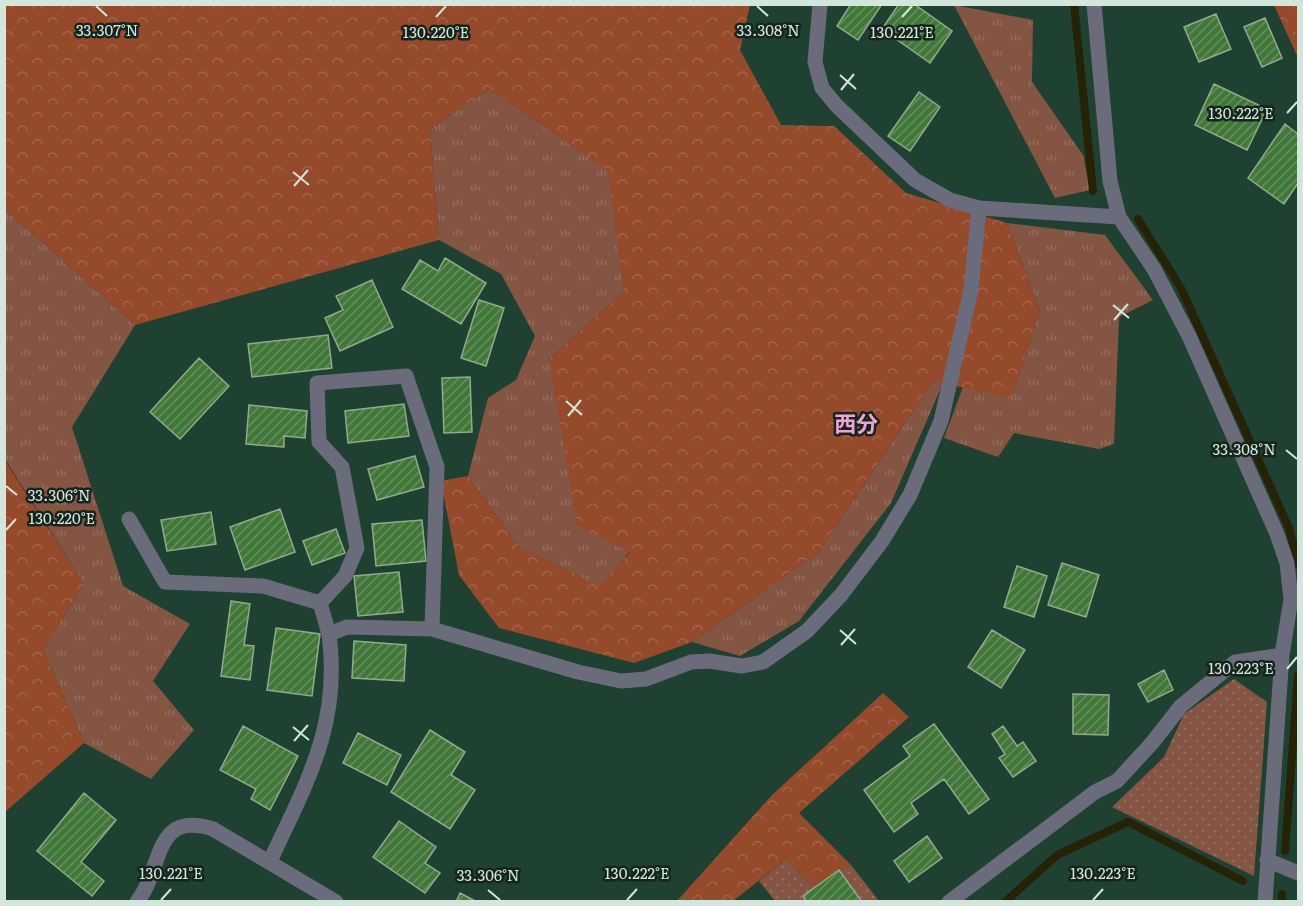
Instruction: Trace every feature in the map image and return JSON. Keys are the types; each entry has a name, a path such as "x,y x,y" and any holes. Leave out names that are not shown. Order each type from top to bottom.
{"street":[{"path":"820,4 814,62 822,88 837,106 915,180 950,200 979,208 1119,217"},
{"path":"1094,4 1110,182 1119,217 1154,269 1189,336 1277,534 1295,598 1282,655 1265,902"},
{"path":"329,634 347,627 432,629 578,672 621,681 646,679 692,662 709,661 742,666 763,662 807,632 841,595 882,541 910,495 942,421 971,290 979,208"},
{"path":"320,603 345,576 357,548 342,467 319,442 317,383 406,376 437,468 432,629"},
{"path":"129,519 165,582 263,586 320,603"},
{"path":"270,861 316,762 327,724 333,665 329,634 320,603"},
{"path":"949,902 1095,792 1117,781 1152,743 1181,706 1235,662 1282,655"},
{"path":"137,902 145,892 163,843 175,828 195,824 213,829 336,902"},
{"path":"1267,860 1299,873"}],"green space":[{"path":"5,5 750,5 740,50 781,125 834,126 906,193 1007,223 1040,311 1011,398 933,381 819,552 692,642 634,663 499,628 459,575 441,481 468,476 518,546 599,586 630,552 577,526 549,359 624,291 608,171 489,89 430,129 439,240 135,325 5,209"},
{"path":"954,5 1033,20 1032,82 1083,155 1090,190 1055,198"},
{"path":"1274,5 1298,5 1298,58"},
{"path":"489,89 609,171 624,291 549,359 630,551 600,587 518,546 468,476 488,398 516,380 535,336 501,274 439,240 430,129"},
{"path":"5,209 135,325 72,427 123,586 190,624 153,681 194,730 151,779 84,743 43,649 84,584 5,459"},
{"path":"1007,223 1105,235 1153,300 1119,317 1114,444 1099,449 1014,433 998,457 944,438 963,387 1011,397 1040,311"},
{"path":"933,381 943,383 891,503 799,621 740,656 692,642 819,552"},
{"path":"4,459 84,584 43,649 84,743 5,812"},
{"path":"1234,679 1267,702 1254,876 1112,807 1164,757 1184,714"},
{"path":"883,693 909,717 799,813 851,865 812,886 786,859 733,901 676,902 772,795"},
{"path":"786,859 812,886 851,865 879,901 775,901 759,881"}],"building":[{"path":"851,4 882,4 858,40 837,26"},
{"path":"899,4 914,4 952,31 930,63 882,29"},
{"path":"1216,14 1231,49 1199,62 1184,27"},
{"path":"1265,18 1282,58 1262,67 1244,27"},
{"path":"1214,84 1267,109 1247,150 1195,125"},
{"path":"919,92 940,107 910,151 888,136"},
{"path":"1285,124 1298,134 1298,183 1284,204 1248,178"},
{"path":"445,258 486,283 461,324 402,289 420,260 438,271"},
{"path":"372,280 393,327 340,351 325,318 343,310 336,296"},
{"path":"479,300 504,308 486,366 461,358"},
{"path":"328,335 332,368 252,377 248,344"},
{"path":"199,358 229,386 180,439 150,412"},
{"path":"470,377 472,432 444,433 442,378"},
{"path":"404,404 409,436 348,443 345,411"},
{"path":"249,405 307,411 305,438 284,436 284,447 246,444"},
{"path":"415,456 424,487 377,500 368,469"},
{"path":"280,509 295,552 245,570 230,527"},
{"path":"211,512 216,544 167,551 161,520"},
{"path":"422,520 426,561 376,566 372,524"},
{"path":"336,529 345,553 312,565 303,541"},
{"path":"1062,563 1099,575 1086,617 1048,605"},
{"path":"1017,566 1047,576 1034,617 1004,607"},
{"path":"399,572 403,612 358,616 354,576"},
{"path":"231,601 250,604 244,645 254,646 250,680 221,676"},
{"path":"276,628 320,634 312,696 267,690"},
{"path":"992,630 1025,650 1001,688 968,667"},
{"path":"354,641 406,645 404,681 352,678"},
{"path":"1164,670 1173,690 1148,702 1138,684"},
{"path":"1073,694 1109,695 1108,735 1073,734"},
{"path":"934,724 989,799 969,814 944,779 911,803 918,814 894,832 864,790 910,756 903,746"},
{"path":"243,726 298,756 270,810 251,799 256,789 220,770"},
{"path":"1003,726 1017,746 1023,742 1036,761 1013,777 999,758 1005,754 992,734"},
{"path":"430,730 465,752 451,775 475,790 450,829 391,792"},
{"path":"358,733 401,755 387,785 343,763"},
{"path":"84,793 116,820 81,862 104,881 92,896 37,851"},
{"path":"399,821 436,847 425,863 440,873 425,893 373,857"},
{"path":"927,836 942,858 909,882 894,861"},
{"path":"839,870 862,902 807,902 803,896"},
{"path":"460,893 477,902 456,902"}],"waterway":[{"path":"1074,4 1093,191"},
{"path":"1138,219 1181,288 1289,528 1298,564"},
{"path":"1285,851 1298,675"},
{"path":"1005,902 1057,855 1128,822 1243,881"},
{"path":"1282,894 1282,902"}],"district":[{"name":"西分","path":"856,424"}]}
